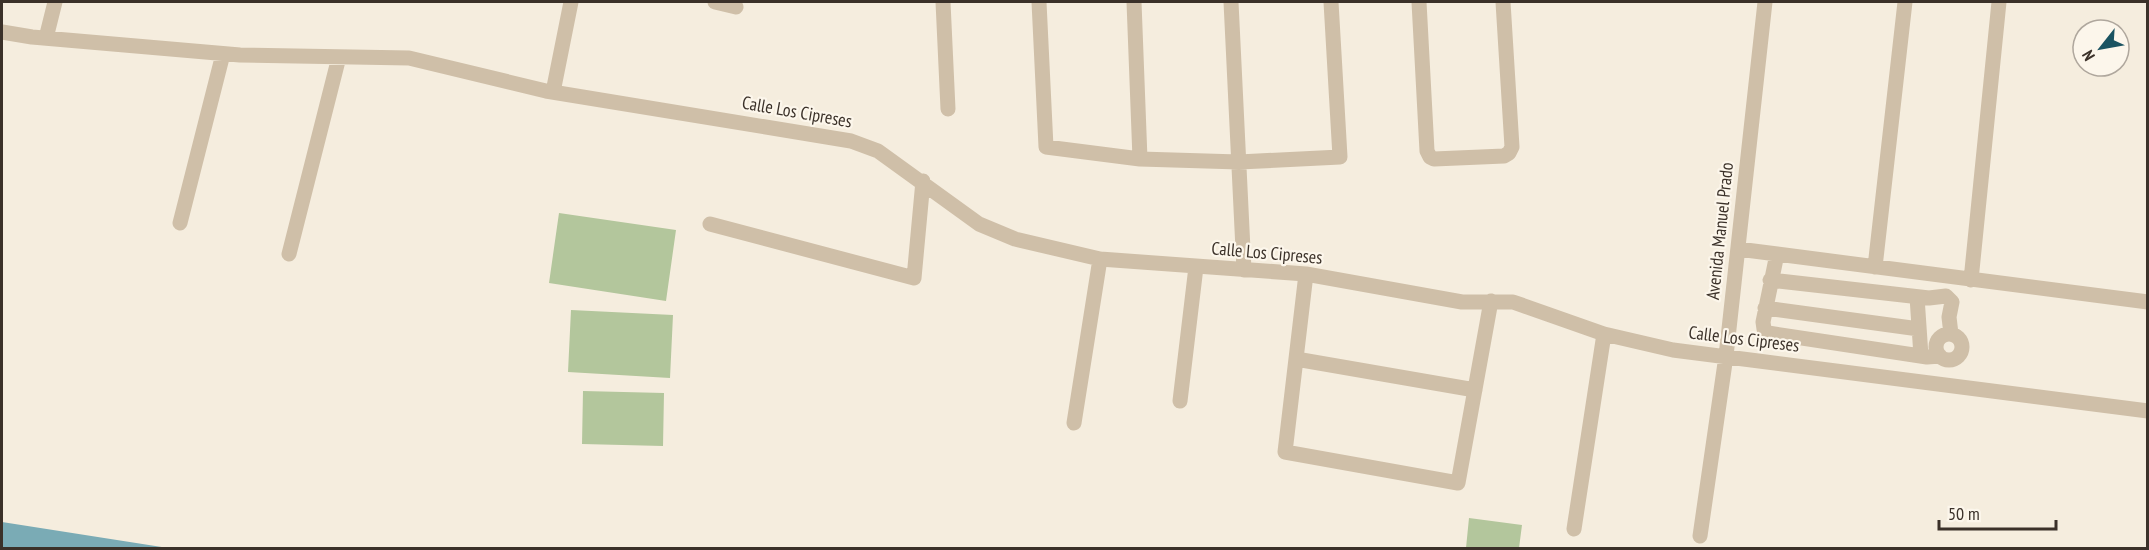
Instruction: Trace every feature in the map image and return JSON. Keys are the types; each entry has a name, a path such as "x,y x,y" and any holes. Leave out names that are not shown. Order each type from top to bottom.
{"street":[{"path":"46,38 56,2"},
{"path":"553,92 571,2"},
{"path":"716,2 736,7"},
{"path":"943,2 948,109"},
{"path":"1039,2 1046,147 1140,159 1239,162 1340,158 1330,2"},
{"path":"1134,2 1140,159"},
{"path":"1232,2 1244,270"},
{"path":"1419,2 1427,151 1434,159 1504,156 1512,147 1503,2"},
{"name":"Avenida Manuel Prado","path":"1700,536 1726,356 1765,2"},
{"path":"1875,267 1905,2"},
{"path":"1971,280 1999,2"},
{"name":"Calle Los Cipreses","path":"2,32 223,54 409,58 553,92 851,141 878,150 979,224 995,232 1015,240 1100,259 1306,274 1462,302 1513,302 1604,334 1673,350 2148,411"},
{"path":"180,223 223,54"},
{"path":"289,254 339,57"},
{"path":"710,224 914,278 923,181"},
{"path":"1738,249 2148,302"},
{"path":"1770,280 1923,297 1941,307 1949,317 1951,334 1960,340 1962,350 1952,360 1940,356 1920,356 1768,333 1763,322 1770,280 1777,254"},
{"path":"1074,423 1100,259"},
{"path":"1180,401 1196,267"},
{"path":"1306,274 1285,452 1458,483 1491,301"},
{"path":"1920,356 1919,329 1923,297"},
{"path":"1765,308 1919,329"},
{"path":"1574,529 1604,334"},
{"path":"1296,359 1475,390"}],"green space":[{"path":"559,213 676,230 666,301 549,283"},
{"path":"571,310 673,315 670,378 568,372"},
{"path":"583,391 664,393 663,446 582,444"},
{"path":"1469,518 1522,525 1519,548 1466,548"}],"water":[{"path":"2,522 168,548 2,548"}]}
